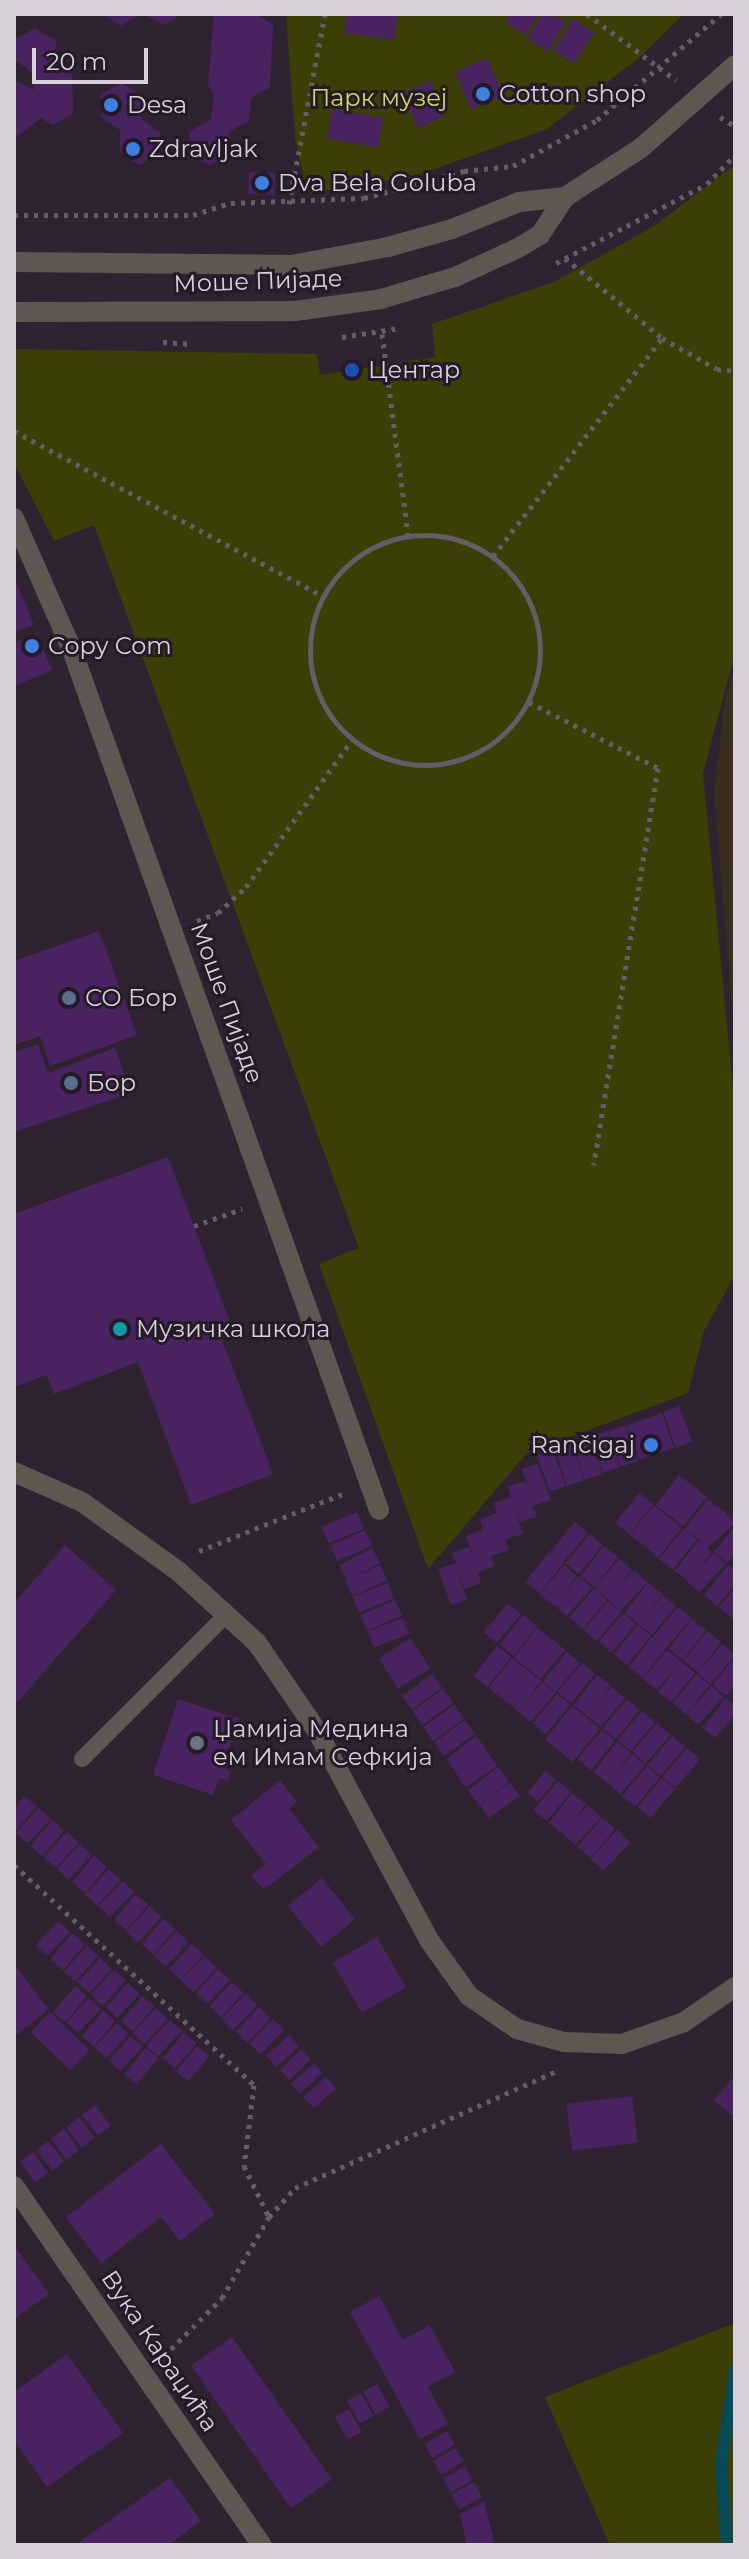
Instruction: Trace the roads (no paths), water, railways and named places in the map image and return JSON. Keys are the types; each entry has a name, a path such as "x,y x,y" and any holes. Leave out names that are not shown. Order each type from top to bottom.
{"street":[{"name":"Моше Пијаде","path":"14,312 295,311 381,299 455,277 540,235 565,197 641,148 735,65"},
{"name":"Моше Пијаде","path":"14,262 326,261 452,229 519,202 565,197"},
{"name":"Моше Пијаде","path":"14,518 72,650 379,1510"},
{"path":"19,1479 57,1488 82,1502 178,1571 257,1643 317,1731 429,1940 469,1996 517,2029 564,2042 622,2044 684,2022 735,1987"},
{"name":"Вука Караџића","path":"14,2186 262,2545"}],"lane":[{"path":"82,1759 227,1614"}],"waterway":[{"path":"727,2545 721,2465 735,2370"}],"place":[{"name":"Cotton shop","path":"483,94"},
{"name":"Desa","path":"111,105"},
{"name":"Zdravljak","path":"133,149"},
{"name":"Dva Bela Goluba","path":"262,183"},
{"name":"Центар","path":"352,370"},
{"name":"Copy Com","path":"32,646"},
{"name":"СО Бор","path":"69,998"},
{"name":"Бор","path":"71,1083"},
{"name":"Музичка школа","path":"120,1329"},
{"name":"Rančigaj","path":"651,1445"},
{"name":"Џамија Медина ем Имам Сефкија","path":"197,1743"}],"park label":[{"name":"Парк музеј","path":"379,98"}]}
